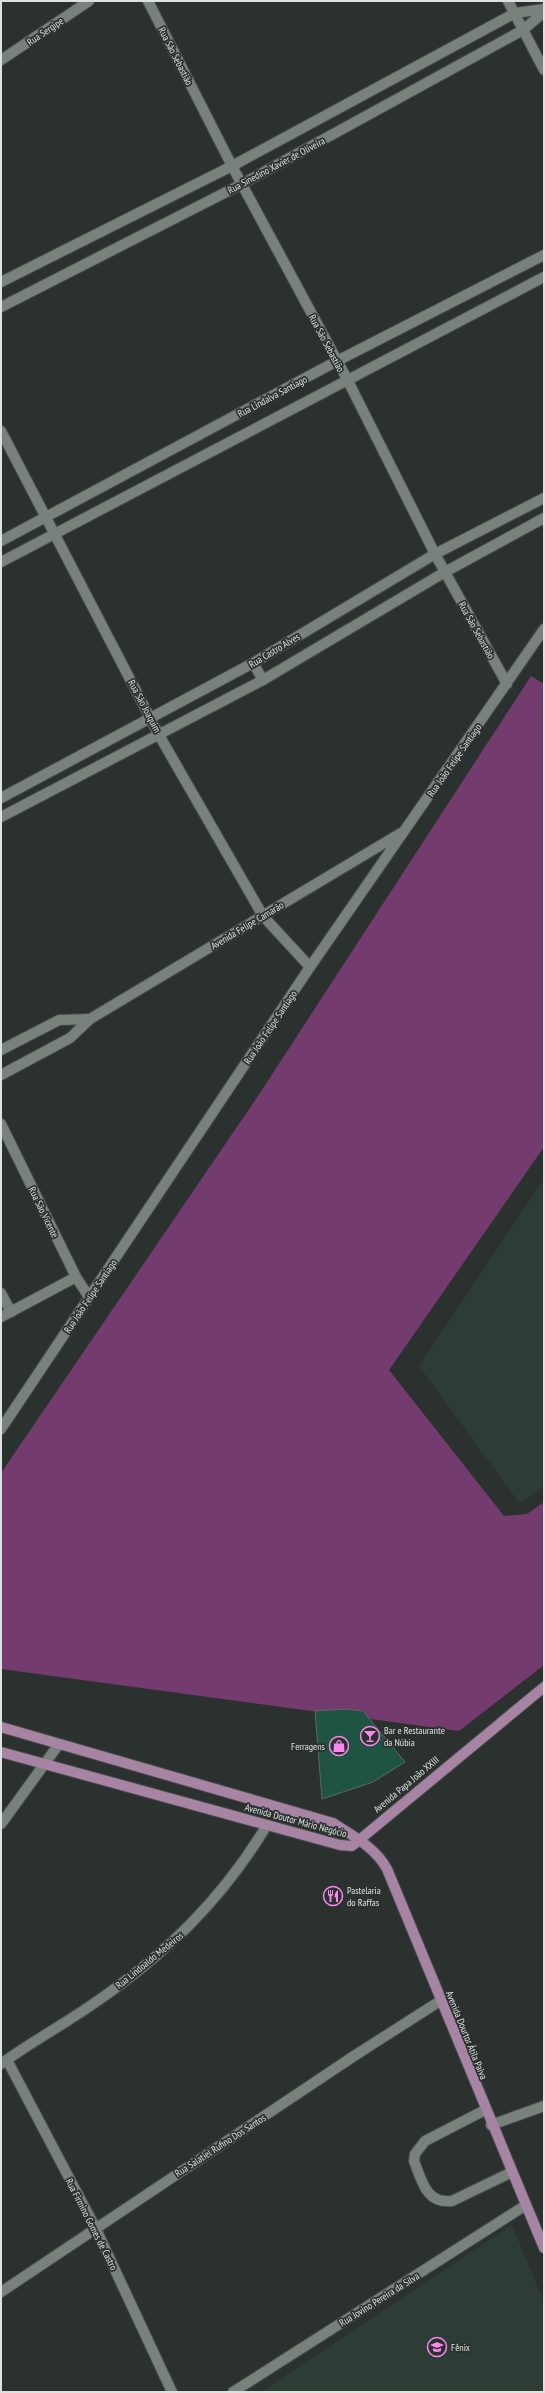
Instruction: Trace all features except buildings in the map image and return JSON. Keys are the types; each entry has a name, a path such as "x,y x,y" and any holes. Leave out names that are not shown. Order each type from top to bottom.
{"main road":[{"name":"Avenida Papa João XXIII","path":"359,1839 544,1687"},
{"name":"Avenida Doutor Mário Negócio","path":"1,1727 333,1823 359,1839 352,1846 346,1846 1,1752"},
{"name":"Avenida Dourtor Átila Paiva","path":"359,1839 378,1855 387,1869 485,2110 544,2248"}],"street":[{"name":"Rua Sergipe","path":"1,60 89,1"},
{"name":"Rua São Sebastião","path":"148,1 232,166 347,379 435,554 507,684"},
{"path":"508,1 544,70"},
{"name":"Rua Sinedino Xavier de Oliveira","path":"1,282 232,166 515,13 544,9"},
{"name":"Rua Sinedino Xavier de Oliveira","path":"1,307 242,184 523,30 544,12"},
{"name":"Rua Lindalva Santiago","path":"1,541 337,361 544,255"},
{"name":"Rua Lindalva Santiago","path":"1,562 56,535 347,379 544,277"},
{"name":"Rua São Joaquim","path":"1,431 159,735 262,916 310,967"},
{"name":"Rua Castro Alves","path":"1,798 253,663 435,554 544,498"},
{"name":"Rua Castro Alves","path":"1,817 263,680 445,572 544,518"},
{"name":"Rua João Felipe Santiago","path":"1,1429 310,967 544,629"},
{"path":"253,663 263,680"},
{"name":"Avenida Felipe Camarão","path":"1,1075 70,1038 90,1019 404,831"},
{"name":"Avenida Felipe Camarão","path":"1,1050 59,1020 90,1019"},
{"name":"Rua São Vicente","path":"1,1124 76,1277 89,1297"},
{"path":"1,1317 76,1277"},
{"path":"1,1293 11,1312"},
{"path":"1,1824 59,1744"},
{"name":"Rua Lindoaldo Medeiros","path":"4,2062 93,2004 136,1973 190,1926 247,1859 267,1825"},
{"name":"Rua Salatiel Rufino Dos Santos","path":"1,2292 95,2227 440,2001"},
{"name":"Rua Firmino Gomes de Castro","path":"4,2062 95,2227 172,2392"},
{"path":"492,2126 544,2106"},
{"path":"485,2110 425,2141 419,2146 414,2161 427,2192 435,2199 443,2202 452,2201 512,2172"},
{"name":"Rua Jovino Pereira da Silva","path":"232,2392 526,2206"}],"shaded area":[{"path":"531,676 544,684 544,1147 389,1370 504,1516 527,1514 544,1502 544,1665 459,1731 1,1669 1,1473 258,1096"},
{"path":"544,1179 544,1486 520,1504 419,1366"},
{"name":"Fênix","path":"512,2225 544,2302 544,2392 261,2392"}],"place":[{"name":"Bar e Restaurante da Núbia","path":"370,1736"},
{"name":"Ferragens","path":"339,1746"},
{"name":"Pastelaria do Raffas","path":"333,1896"},
{"name":"Fênix","path":"437,2347"}]}
